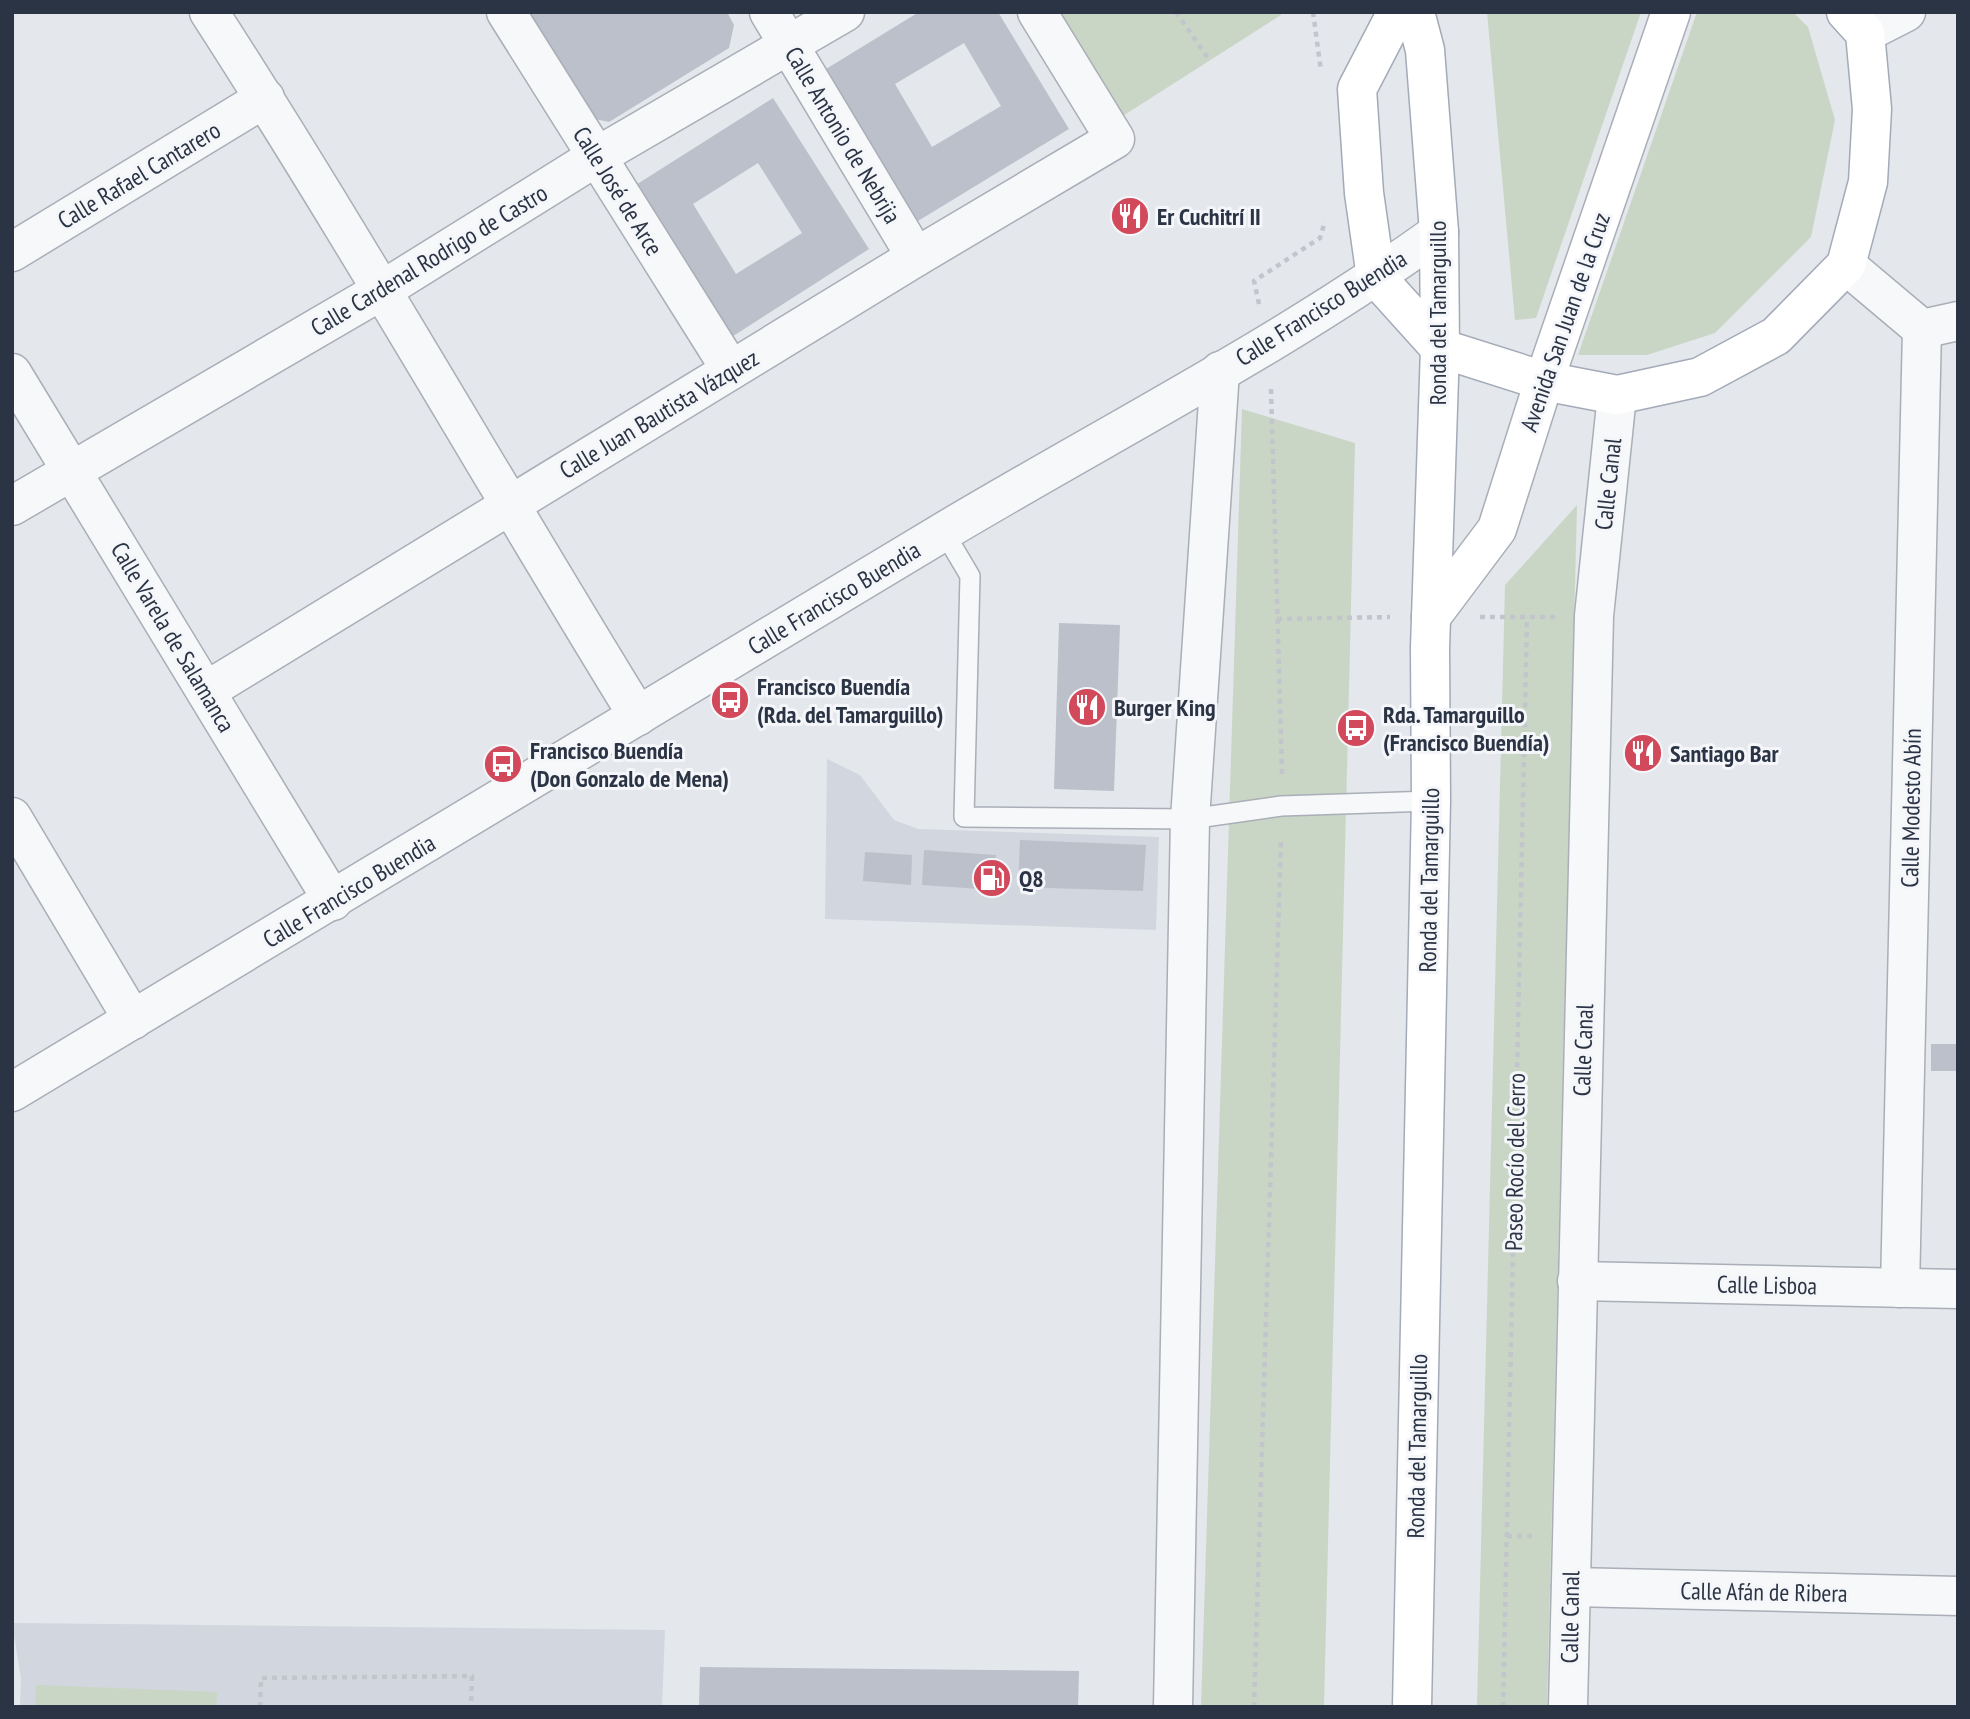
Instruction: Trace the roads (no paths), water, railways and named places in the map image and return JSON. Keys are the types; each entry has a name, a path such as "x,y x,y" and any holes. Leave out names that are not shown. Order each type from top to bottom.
{"main road":[{"path":"1397,12 1357,89 1364,193 1376,277 1440,348 1544,381 1617,395 1700,377 1776,336 1846,265 1868,182 1872,109 1856,23"},
{"name":"Ronda del Tamarguillo","path":"1412,1707 1431,802 1431,617 1440,348 1438,232 1425,50 1415,12"},
{"name":"Avenida San Juan de la Cruz","path":"1431,617 1497,529 1544,381 1671,12"}],"street":[{"path":"209,12 384,289 509,505 638,716"},
{"name":"Calle José de Arce","path":"506,12 731,370"},
{"name":"Calle Antonio de Nebrija","path":"769,12 916,257"},
{"name":"Calle Cardenal Rodrigo de Castro","path":"12,506 384,289 596,157 845,12"},
{"name":"Calle Juan Bautista Vázquez","path":"206,691 916,257 1115,139 1037,12"},
{"path":"1856,23 1906,12"},
{"name":"Calle Rafael Cantarero","path":"12,252 265,98"},
{"name":"Calle Francisco Buendia","path":"12,1092 944,532 1376,277 1438,232"},
{"path":"1846,265 1940,325"},
{"name":"Calle Modesto Abín","path":"1900,1287 1940,325"},
{"path":"1173,1707 1190,819 1220,371"},
{"name":"Calle Varela de Salamanca","path":"12,373 333,901"},
{"name":"Calle Canal","path":"1568,1707 1594,617 1617,395"},
{"path":"12,817 133,1020"},
{"name":"Calle Lisboa","path":"1577,1281 1958,1289"},
{"name":"Calle Afán de Ribera","path":"1571,1587 1958,1597"}],"lane":[{"path":"944,532 970,576 964,817 1190,819 1281,806 1431,802"}],"place":[{"name":"Er Cuchitrí II","path":"1130,216"},
{"name":"Francisco Buendía (Rda. del Tamarguillo)","path":"730,700"},
{"name":"Burger King","path":"1087,707"},
{"name":"Rda. Tamarguillo (Francisco Buendía)","path":"1356,728"},
{"name":"Santiago Bar","path":"1643,753"},
{"name":"Francisco Buendía (Don Gonzalo de Mena)","path":"503,764"},
{"name":"Q8","path":"992,878"}]}
